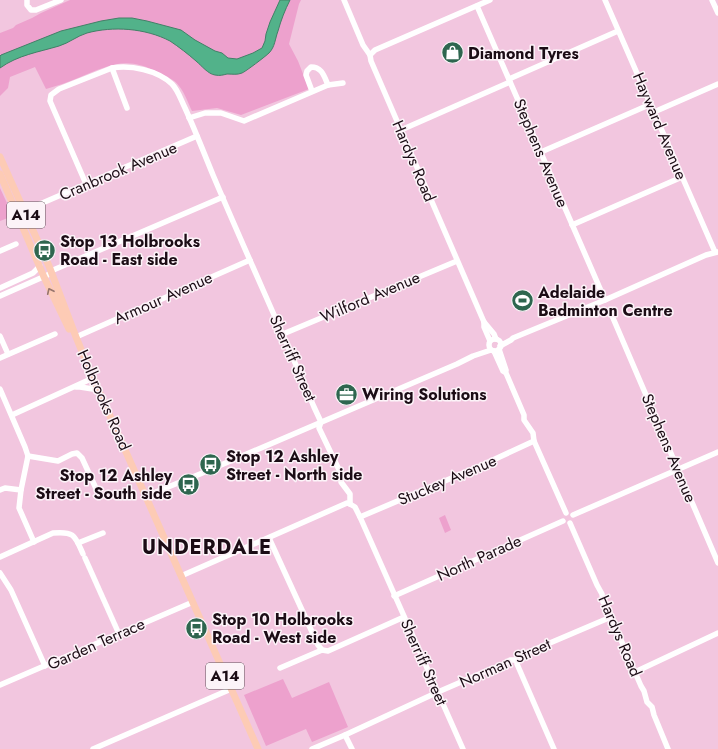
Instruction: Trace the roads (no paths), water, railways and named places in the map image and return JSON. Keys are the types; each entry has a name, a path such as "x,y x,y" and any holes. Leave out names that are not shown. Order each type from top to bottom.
{"main road":[{"name":"Holbrooks Road","path":"0,156 52,272 90,371 258,749"},
{"name":"Holbrooks Road","path":"0,174 44,277 67,326 76,337"}],"street":[{"path":"27,0 27,5 30,10 36,10 61,0"},
{"name":"Hardys Road","path":"344,0 363,45 370,55 371,61 484,322 484,327 495,345 524,415 524,420 533,433 534,442 566,513"},
{"path":"370,55 375,50 490,0"},
{"name":"Hayward Avenue","path":"605,0 716,252"},
{"path":"712,0 718,13"},
{"name":"Stephens Avenue","path":"477,6 605,300"},
{"path":"401,130 618,31"},
{"name":"Sherriff Street","path":"86,184 50,101 51,95 59,89 120,66 132,67 150,72 162,77 172,84 179,94 321,422 319,428 342,476 341,482 350,494 350,504 355,507 360,517 463,749"},
{"path":"312,91 306,75 307,71 311,67 316,67 321,70 328,85"},
{"path":"112,68 127,108"},
{"path":"189,118 205,113 221,113 244,121 312,91 328,85 343,83"},
{"path":"654,112 718,84"},
{"path":"541,152 651,104"},
{"name":"Cranbrook Avenue","path":"17,214 197,136"},
{"path":"572,225 682,177"},
{"path":"0,296 223,197"},
{"path":"0,252 16,244"},
{"path":"146,496 457,364 506,339 512,338 605,300 706,255 716,252"},
{"name":"Armour Avenue","path":"76,337 250,260"},
{"name":"Wilford Avenue","path":"283,334 457,261"},
{"path":"0,288 33,273 40,266"},
{"name":"Stephens Avenue","path":"610,311 718,563"},
{"path":"0,358 55,334"},
{"path":"0,336 8,354"},
{"path":"74,387 88,376 90,371"},
{"path":"12,415 94,378"},
{"path":"74,387 99,390"},
{"path":"0,389 28,456 19,508 34,542"},
{"name":"Stuckey Avenue","path":"360,517 534,442"},
{"path":"573,515 573,521 570,523 568,524 563,521 563,515 566,513 573,515 718,452"},
{"path":"28,456 58,461 77,453 82,458 99,495"},
{"path":"0,490 5,488 21,490"},
{"path":"182,576 350,504"},
{"name":"North Parade","path":"394,596 563,521"},
{"name":"Hardys Road","path":"570,523 602,594 604,602 609,609 611,617 644,691 647,702 652,707 654,716 668,749"},
{"path":"0,557 53,533 70,533 76,537 119,634"},
{"path":"78,543 103,533"},
{"path":"270,538 318,646 322,650"},
{"path":"0,573 11,590 45,666"},
{"name":"Garden Terrace","path":"0,686 193,602"},
{"path":"280,668 322,650 328,651 404,617"},
{"name":"Norman Street","path":"312,749 490,669 501,666 510,660 517,660 524,654 611,617"},
{"path":"635,672 718,633"},
{"path":"517,660 517,664 554,749"},
{"path":"93,749 231,689"},
{"path":"346,735 352,749"}],"place":[{"name":"Diamond Tyres","path":"453,53"},
{"name":"Stop 13 Holbrooks Road - East side","path":"45,250"},
{"name":"Adelaide Badminton Centre","path":"522,301"},
{"name":"Wiring Solutions","path":"346,394"},
{"name":"Stop 12 Ashley Street - North side","path":"211,465"},
{"name":"Stop 12 Ashley Street - South side","path":"188,484"},
{"name":"Stop 10 Holbrooks Road - West side","path":"197,628"}],"district":[{"name":"UNDERDALE","path":"207,547"}]}
